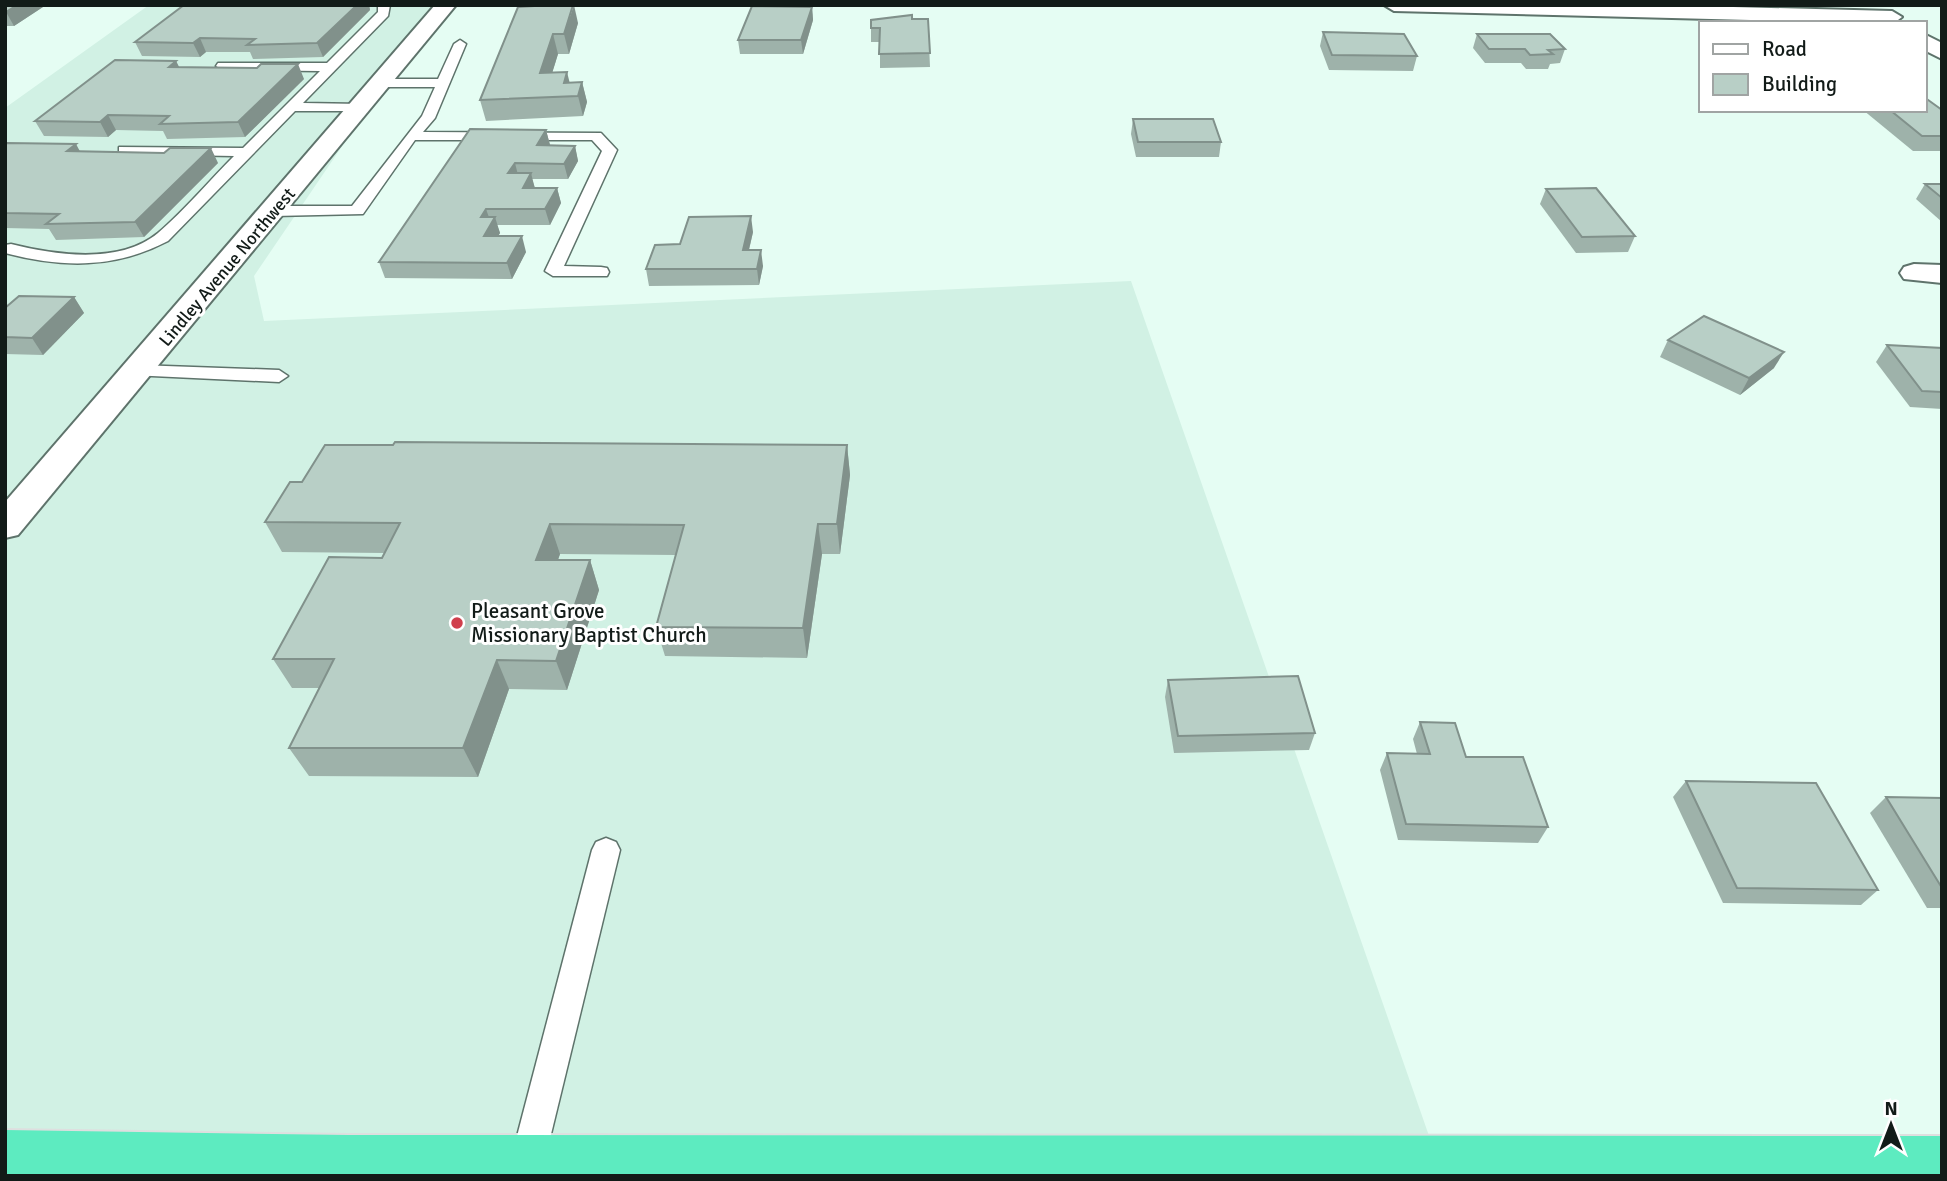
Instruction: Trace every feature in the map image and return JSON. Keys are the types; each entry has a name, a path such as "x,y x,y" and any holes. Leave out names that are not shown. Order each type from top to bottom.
{"highway":[{"path":"5,1158 527,1163 1942,1164"}],"street":[{"name":"Lindley Avenue Northwest","path":"5,526 362,108 446,5"},
{"path":"1394,5 1889,15"},
{"path":"1926,41 1942,53"}],"lane":[{"path":"11,248 41,258 93,258 134,252 162,238 384,13 384,5"},
{"path":"274,211 357,211 411,136 428,118 460,44"},
{"path":"223,66 331,67"},
{"path":"383,83 443,83"},
{"path":"291,107 362,108"},
{"path":"411,136 596,136 610,150 553,271 601,272"},
{"path":"124,150 247,152"},
{"path":"138,371 279,376"},
{"path":"527,1163 606,850"}],"shaded area":[{"path":"149,5 438,5 254,276 264,321 1131,281 1443,1176 5,1176 5,108"}],"building":[{"path":"5,5 17,5 6,12"},
{"path":"184,5 357,5 317,43 247,45 255,39 200,38 193,43 135,42"},
{"path":"573,5 564,34 553,34 540,73 567,72 564,83 582,82 578,96 480,100 518,7"},
{"path":"752,6 812,7 801,40 738,40"},
{"path":"912,15 912,19 928,19 930,53 879,54 880,28 871,28 871,20"},
{"path":"1323,32 1404,34 1417,56 1332,55"},
{"path":"1477,34 1550,34 1565,49 1548,50 1553,54 1530,55 1525,49 1489,49"},
{"path":"115,60 176,61 169,67 257,68 261,64 298,64 238,122 160,124 169,116 108,115 100,122 35,121"},
{"path":"1926,98 1942,110 1942,136 1922,136 1892,112 1926,112"},
{"path":"1133,119 1213,119 1221,142 1138,142"},
{"path":"470,129 546,130 537,145 575,146 564,164 515,163 508,173 531,173 523,188 557,188 545,209 486,209 481,217 495,217 484,236 522,236 507,263 379,262"},
{"path":"7,143 76,144 67,151 164,153 170,148 211,148 135,222 46,224 59,214 5,213"},
{"path":"1925,184 1942,184 1942,198"},
{"path":"1596,188 1635,236 1582,237 1546,189"},
{"path":"751,216 743,250 761,250 757,269 646,269 655,245 680,244 689,217"},
{"path":"19,296 74,297 32,338 5,337 5,308"},
{"path":"1704,316 1784,352 1749,378 1668,340"},
{"path":"1887,345 1942,348 1942,392 1922,391"},
{"name":"Pleasant Grove Missionary Baptist Church","path":"395,442 847,445 837,524 818,524 803,628 656,627 684,525 550,524 536,560 590,560 556,661 497,660 463,748 289,748 334,659 273,659 329,557 382,558 400,523 265,522 290,482 302,482 325,445 393,445"},
{"path":"1298,676 1315,733 1178,736 1168,680"},
{"path":"1420,722 1455,723 1466,757 1523,757 1548,827 1406,824 1387,753 1430,754"},
{"path":"1686,781 1816,783 1878,890 1737,888"},
{"path":"1886,797 1942,798 1942,888"}],"place":[{"name":"Pleasant Grove Missionary Baptist Church","path":"457,623"}]}
